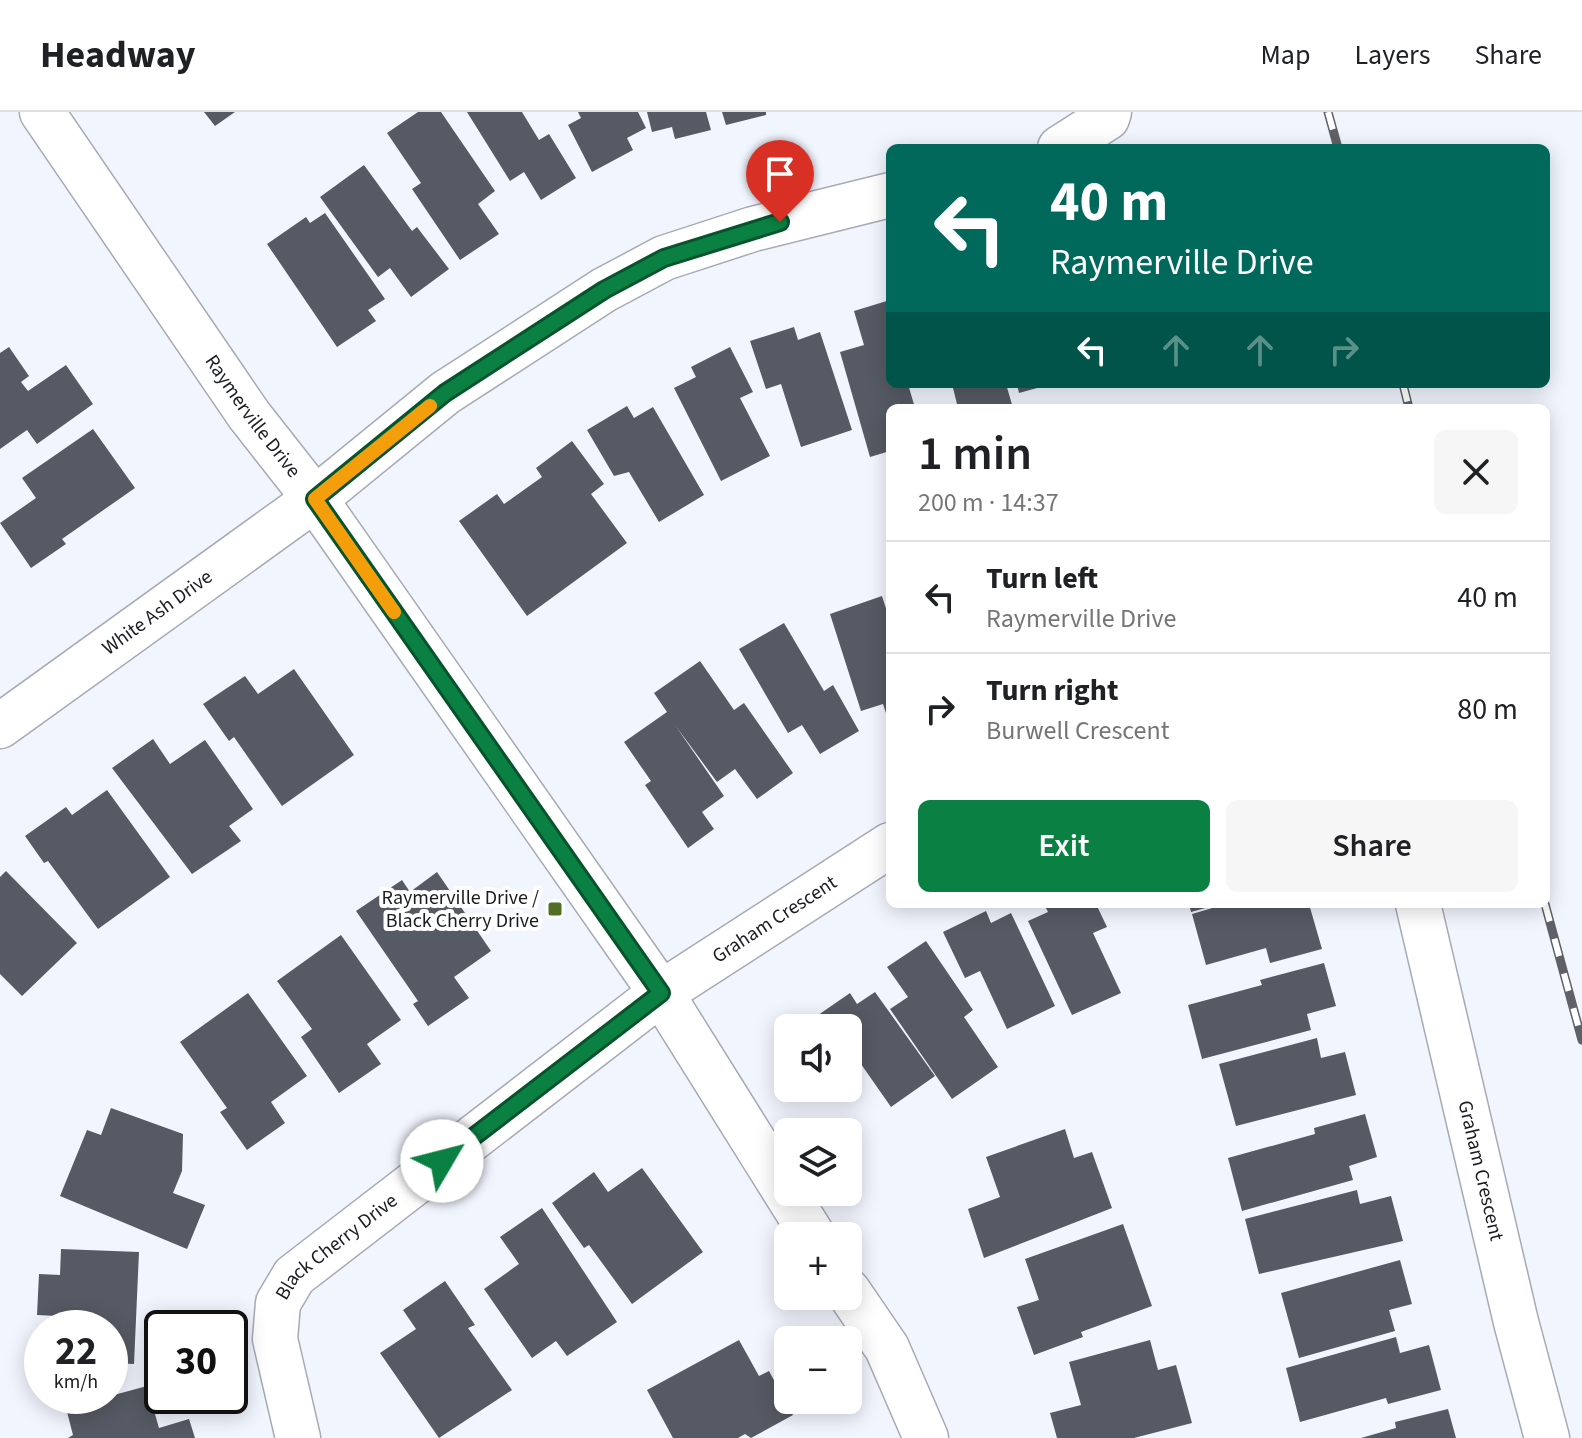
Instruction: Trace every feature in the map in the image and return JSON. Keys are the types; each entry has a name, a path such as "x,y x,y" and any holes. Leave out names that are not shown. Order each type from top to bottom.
{"street":[{"name":"Raymerville Drive","path":"42,112 249,415 315,499 661,993 804,1222"},
{"path":"1066,144 1107,118 1109,112"},
{"name":"White Ash Drive","path":"0,726 315,499 445,393 552,322 664,258 753,229 886,196"},
{"name":"Graham Crescent","path":"661,993 886,848"},
{"name":"Graham Crescent","path":"1419,908 1516,1322 1547,1438"},
{"name":"Black Cherry Drive","path":"298,1438 275,1339 278,1303 294,1276 661,993"},
{"path":"861,1310 887,1348 926,1438"}],"building":[{"path":"204,112 235,112 215,126"},
{"path":"418,112 441,112 495,191 478,204 499,234 460,260 412,189 421,183 387,133"},
{"path":"467,112 522,112 539,140 549,134 576,178 541,200 524,172 510,181"},
{"path":"578,112 638,112 646,128 627,138 633,150 592,172 568,125 581,118"},
{"path":"647,112 706,112 711,130 675,139 672,127 652,132"},
{"path":"722,112 766,112 766,115 726,125"},
{"path":"364,165 412,231 417,227 449,269 411,297 390,268 378,277 320,197"},
{"path":"325,213 385,299 368,310 376,321 337,347 267,244 306,217 310,223"},
{"path":"886,301 886,388 909,388 914,404 886,404 886,452 870,457 840,352 864,345 854,311"},
{"path":"794,327 798,340 820,332 852,430 801,447 781,384 766,389 750,341"},
{"path":"9,347 29,376 21,382 28,391 66,365 93,404 37,444 27,430 0,449 0,353"},
{"path":"730,347 753,392 740,398 770,456 721,481 674,388 696,377 691,367"},
{"path":"953,388 1007,388 1012,404 957,404"},
{"path":"1018,388 1037,388 1019,393"},
{"path":"627,406 634,418 653,407 704,495 659,522 629,472 614,476 587,430"},
{"path":"93,429 135,488 62,539 66,544 31,568 0,523 36,498 22,478"},
{"path":"572,441 604,484 591,494 627,543 527,616 459,521 497,494 504,504 542,477 536,468"},
{"path":"882,596 886,608 886,713 883,704 861,711 830,614"},
{"path":"784,623 824,691 833,685 859,731 820,754 802,725 788,733 739,649"},
{"path":"700,661 734,710 744,703 793,773 757,799 735,769 717,782 675,725 724,796 702,812 714,829 688,848 645,785 651,781 624,742 667,712 654,693"},
{"path":"294,669 354,755 282,806 234,737 229,741 203,704 245,676 258,694"},
{"path":"153,739 170,764 205,740 253,809 229,826 241,841 192,874 112,768"},
{"path":"107,790 170,877 98,929 48,861 44,863 25,836 66,807 72,815"},
{"path":"6,871 77,943 22,996 0,974 0,877"},
{"path":"437,872 491,951 454,977 469,998 428,1026 413,1004 418,1001 356,911 402,880 410,892"},
{"path":"1046,908 1098,908 1107,927 1093,933 1121,993 1072,1015 1028,921 1048,912"},
{"path":"1212,908 1310,908 1322,949 1270,963 1266,948 1206,965 1192,914"},
{"path":"986,911 991,923 1011,913 1055,1006 1007,1029 980,971 965,978 943,932"},
{"path":"341,935 401,1020 367,1044 381,1064 339,1093 301,1037 312,1029 277,981"},
{"path":"926,941 973,1010 964,1017 998,1067 952,1099 890,1009 908,997 887,967"},
{"path":"1324,963 1336,1006 1307,1014 1311,1030 1202,1059 1188,1005 1262,985 1260,980"},
{"path":"875,992 935,1076 891,1107 862,1065 862,1014 820,1014 850,993 857,1004"},
{"path":"248,993 307,1076 271,1102 285,1123 247,1150 220,1112 227,1108 180,1042"},
{"path":"1317,1038 1321,1058 1345,1052 1356,1095 1236,1126 1219,1064"},
{"path":"111,1108 183,1134 182,1171 173,1193 205,1205 187,1249 60,1196 87,1130 101,1135"},
{"path":"1365,1114 1377,1157 1349,1166 1353,1180 1242,1211 1228,1158 1315,1134 1314,1128"},
{"path":"1065,1129 1074,1158 1092,1152 1112,1208 984,1258 968,1209 1000,1197 986,1157"},
{"path":"642,1168 703,1252 632,1304 589,1245 584,1248 552,1203 594,1172 608,1192"},
{"path":"1357,1190 1360,1204 1391,1196 1403,1241 1259,1274 1245,1219"},
{"path":"542,1208 617,1322 567,1356 556,1341 532,1358 484,1289 519,1264 500,1237"},
{"path":"1123,1224 1152,1306 1081,1332 1083,1337 1034,1355 1017,1307 1039,1300 1025,1259"},
{"path":"61,1249 139,1252 134,1364 128,1364 128,1310 37,1310 39,1274 60,1275"},
{"path":"1400,1260 1412,1304 1389,1310 1395,1331 1299,1358 1281,1293"},
{"path":"445,1281 475,1325 468,1328 512,1390 439,1438 380,1353 416,1329 403,1310"},
{"path":"1396,1337 1400,1353 1429,1345 1441,1390 1388,1404 1386,1398 1300,1422 1286,1368"},
{"path":"739,1340 759,1376 769,1371 774,1380 774,1414 793,1415 751,1438 745,1434 738,1438 673,1438 647,1390"},
{"path":"1150,1340 1158,1370 1176,1365 1192,1423 1134,1438 1057,1438 1050,1413 1081,1405 1069,1362"},
{"path":"144,1387 144,1414 155,1414 159,1428 189,1419 195,1438 68,1438 73,1435 68,1414 128,1414 128,1391"},
{"path":"1448,1409 1456,1438 1361,1438 1396,1428 1395,1422"}],"railway":[{"path":"1328,112 1337,144"},
{"path":"1404,388 1408,404"},
{"path":"1546,908 1582,1040"}],"slow traffic":[{"path":"394,612 315,499 430,406"}],"place":[{"name":"Raymerville Drive / Black Cherry Drive","path":"555,909"}],"route":[{"path":"442,1161 661,993 315,499 445,393 604,290 664,258 780,222"}]}
